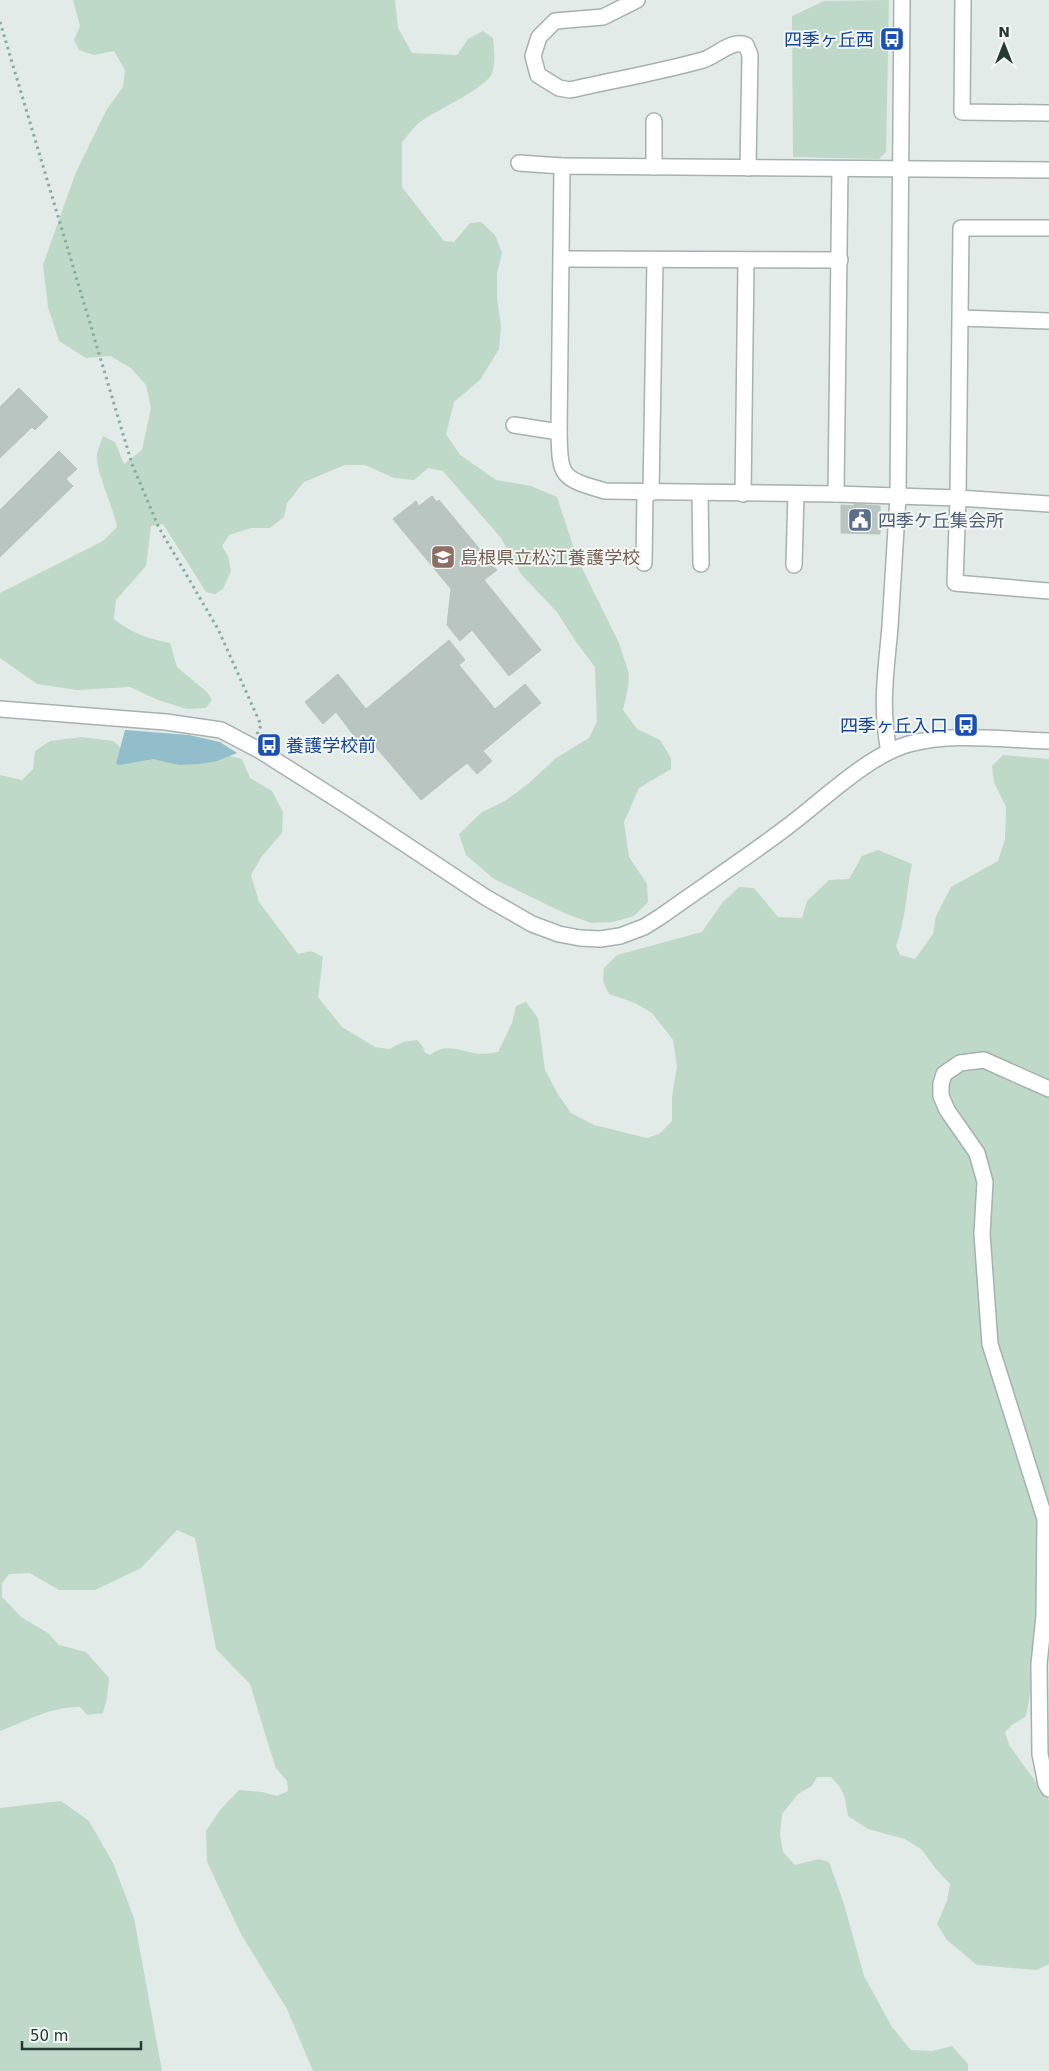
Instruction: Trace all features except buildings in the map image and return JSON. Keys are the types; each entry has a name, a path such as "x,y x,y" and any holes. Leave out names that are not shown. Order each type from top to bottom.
{"street":[{"path":"638,0 603,17 556,22 539,37 533,56 538,75 559,88 570,90 705,59 734,44 741,43 746,45 750,55 748,168"},
{"path":"889,752 883,713 883,691 898,497 902,0"},
{"path":"963,0 962,112 1049,113"},
{"path":"654,121 654,167"},
{"path":"519,163 562,166 1049,170"},
{"path":"562,166 559,432 560,462 566,476 572,480 605,491 836,494 958,498 1049,504"},
{"path":"836,494 840,169"},
{"path":"1049,228 961,228 958,498 955,583 1049,591"},
{"path":"562,259 840,260"},
{"path":"644,563 655,260"},
{"path":"743,494 746,261"},
{"path":"960,318 1049,321"},
{"path":"514,425 559,432"},
{"path":"700,493 702,564"},
{"path":"794,565 796,494"},
{"path":"0,709 166,722 221,730 251,746 349,807 485,898 532,924 559,934 600,939 628,933 644,927 660,917 787,827 851,777 889,752 907,745 942,738 1049,741"},
{"path":"1049,1089 984,1060 960,1063 944,1074 941,1084 941,1096 947,1110 977,1154 986,1182 982,1234 990,1344 1045,1519 1044,1616 1039,1664 1040,1754 1046,1784 1049,1789"}],"path":[{"path":"0,22 132,464 158,526 218,629 261,725 251,746"}],"green space":[{"path":"73,0 395,0 398,28 412,53 457,55 468,39 483,31 493,38 494,64 488,79 471,92 420,122 402,142 402,187 444,241 454,242 470,223 481,222 495,235 502,253 497,273 497,298 501,326 499,349 480,380 454,402 446,434 460,455 496,480 531,486 557,497 577,558 619,643 629,674 623,710 637,729 660,740 671,758 671,769 639,788 624,822 629,857 647,884 648,902 634,916 613,922 591,923 562,912 494,879 466,855 459,834 482,812 505,801 529,783 556,758 589,738 597,722 595,667 557,612 521,574 501,538 443,471 428,468 414,480 394,478 365,465 345,465 304,482 287,503 284,517 270,528 251,528 229,535 222,546 228,556 231,571 223,589 215,594 206,592 163,524 151,526 146,566 116,600 114,619 140,635 170,643 177,667 207,692 212,700 206,708 187,709 158,700 130,687 77,690 37,684 0,658 0,593 103,541 117,527 99,470 97,461 98,450 103,436 115,442 124,464 142,450 151,408 146,385 131,368 110,356 86,358 59,341 48,307 43,265 76,172 107,109 123,87 125,70 114,51 94,55 79,50 74,40 80,26"},
{"path":"889,0 886,152 879,159 793,157 792,16 824,1"},
{"path":"82,737 113,741 128,754 217,753 242,759 250,778 272,791 283,812 282,833 262,856 251,875 259,902 298,954 311,951 323,957 318,997 342,1027 375,1047 389,1049 403,1042 417,1040 425,1053 430,1055 446,1048 477,1054 498,1052 512,1023 516,1006 526,1002 538,1018 545,1070 571,1113 594,1125 647,1138 659,1134 672,1121 672,1097 677,1066 673,1040 652,1013 635,1003 609,994 603,981 604,968 617,955 702,932 722,903 739,887 754,888 778,917 802,918 807,901 829,880 849,879 862,856 878,850 912,864 902,926 896,946 900,955 915,959 933,934 936,916 951,887 998,861 1005,839 1006,807 994,782 992,766 1003,755 1049,759 1049,1595 1026,1716 1005,1732 1009,1745 1049,1800 1049,1964 1037,1970 977,1965 947,1940 937,1924 947,1901 950,1884 922,1850 905,1839 868,1829 848,1816 844,1795 831,1777 817,1777 812,1786 798,1794 782,1814 780,1835 783,1852 795,1865 819,1859 829,1862 844,1904 864,1976 892,2027 911,2050 932,2051 952,2046 968,2064 968,2071 313,2071 287,2009 241,1934 207,1862 206,1831 220,1810 239,1790 262,1792 277,1796 288,1791 287,1781 276,1768 250,1684 216,1649 195,1538 177,1530 141,1568 95,1590 59,1590 30,1573 9,1574 2,1583 2,1597 21,1617 48,1633 59,1645 86,1652 109,1678 103,1713 87,1715 80,1707 70,1707 39,1715 0,1731 0,775 22,780 33,769 35,751 50,741"},
{"path":"61,1801 89,1821 113,1863 134,1918 162,2071 0,2071 0,1808"}],"water":[{"path":"125,730 189,735 220,742 237,753 217,761 199,764 179,765 153,759 120,765 116,764"}],"place":[{"name":"四季ヶ丘西","path":"892,39"},
{"name":"四季ケ丘集会所","path":"860,520"},
{"name":"島根県立松江養護学校","path":"443,557"},
{"name":"四季ヶ丘入口","path":"966,725"},
{"name":"養護学校前","path":"269,745"}]}
